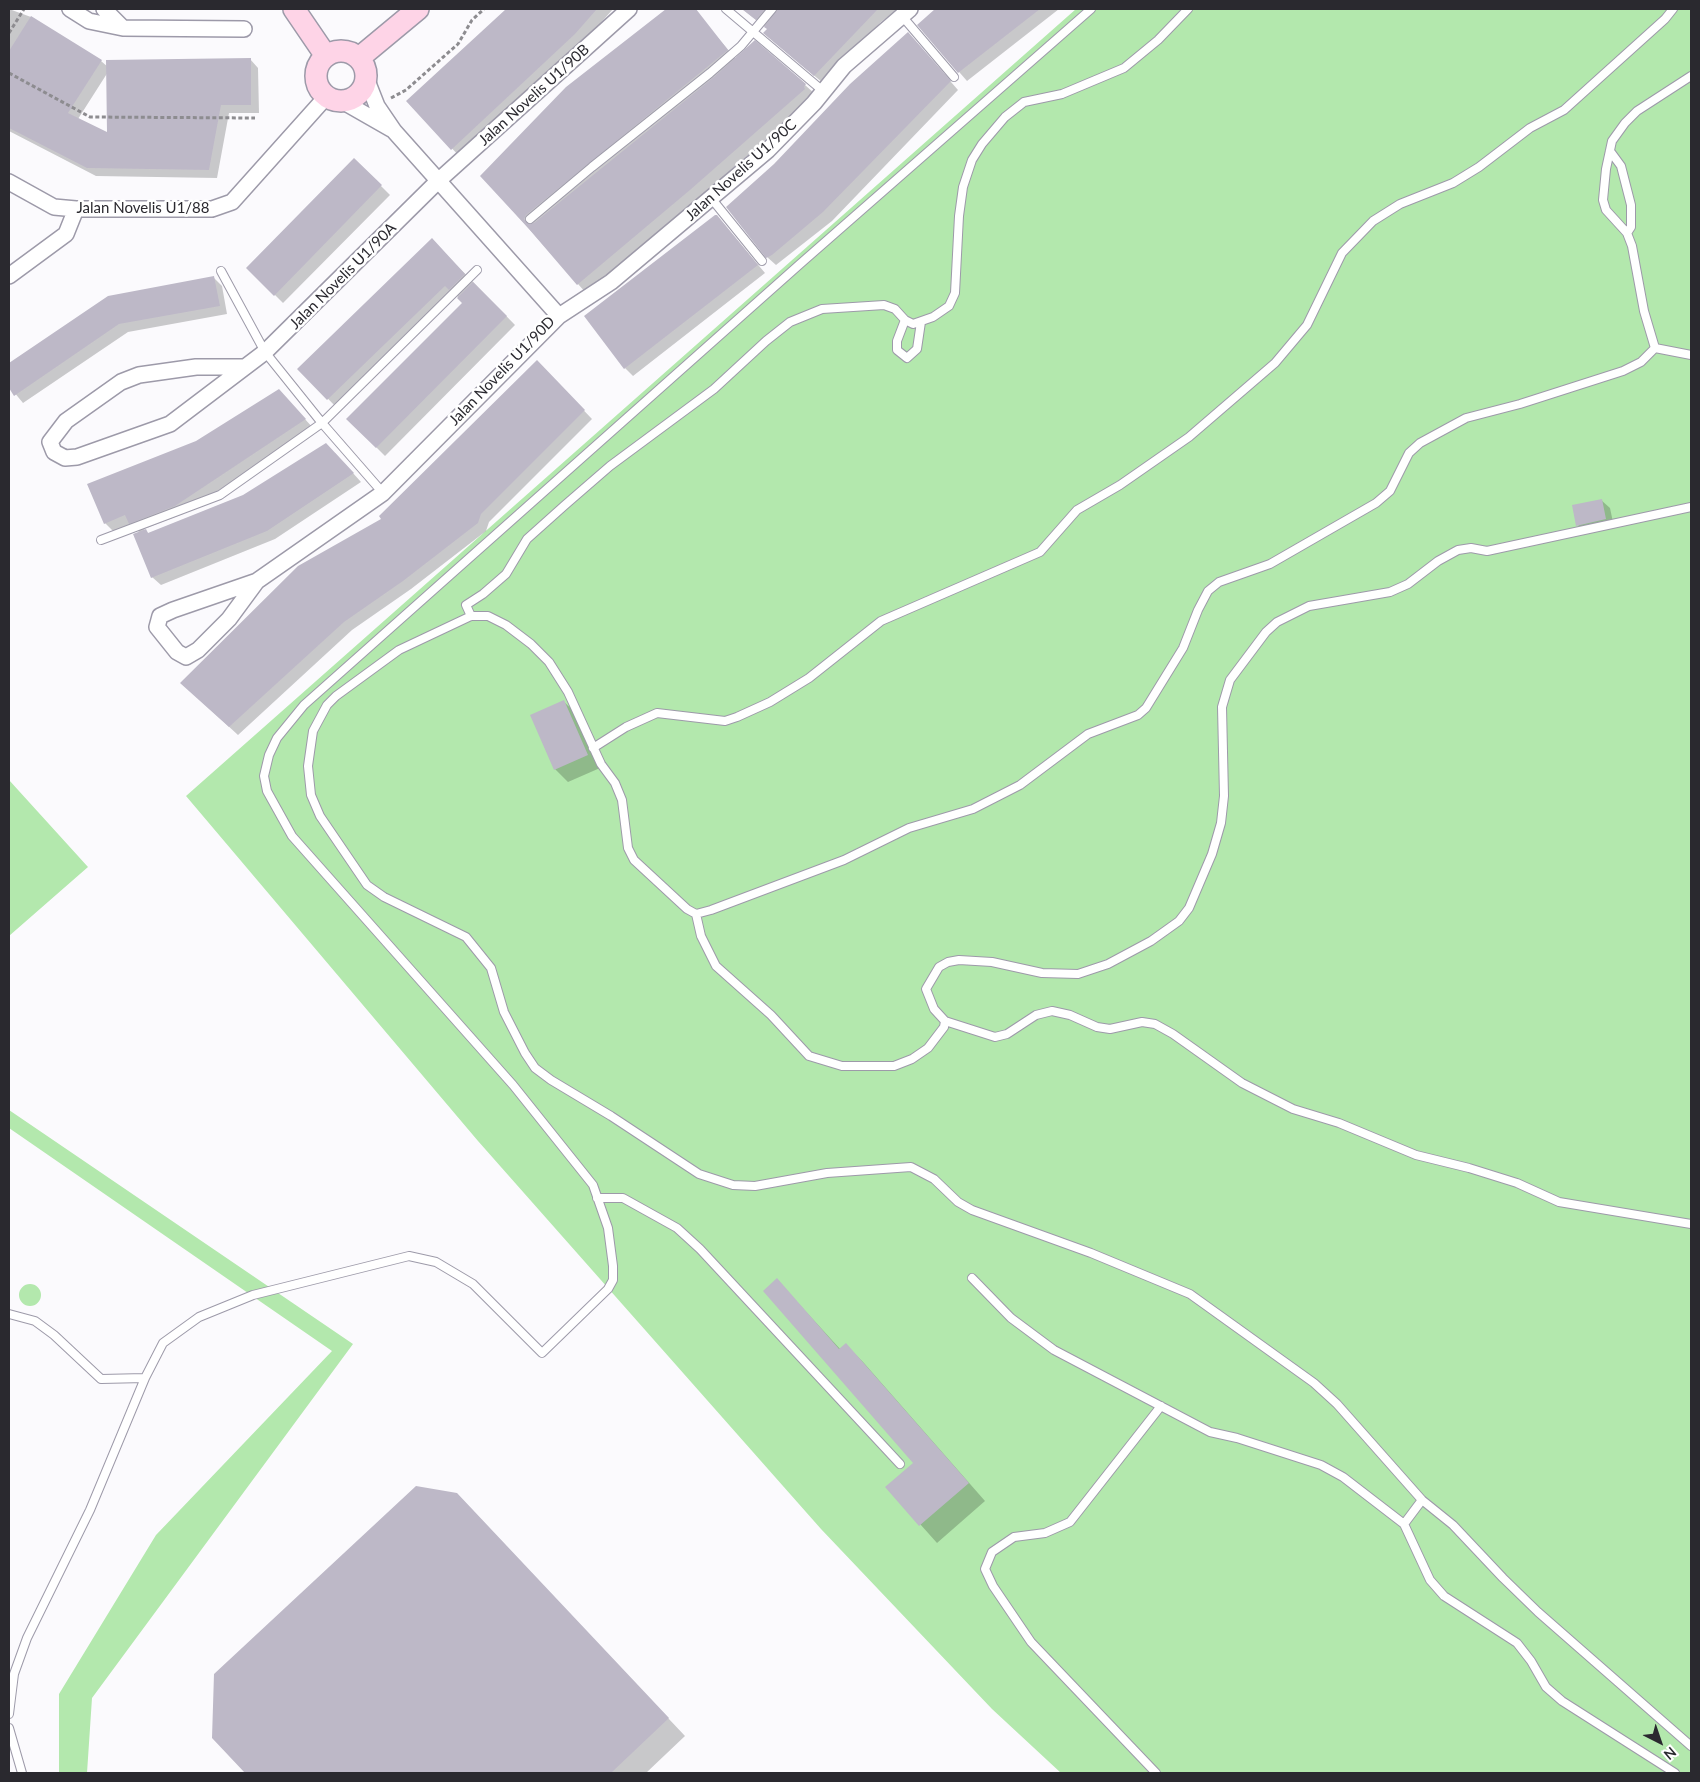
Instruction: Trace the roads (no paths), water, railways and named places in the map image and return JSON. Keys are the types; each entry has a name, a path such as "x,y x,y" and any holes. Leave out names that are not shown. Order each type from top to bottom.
{"street":[{"path":"70,9 89,21 123,28 244,28"},
{"path":"104,9 123,28"},
{"path":"294,9 326,56"},
{"path":"358,58 418,9"},
{"name":"Jalan Novelis U1/90B","path":"438,181 629,9"},
{"name":"Jalan Novelis U1/90C","path":"559,316 611,282 768,150 844,66 906,12"},
{"path":"337,51 348,52 358,58 364,68 366,78 362,89 353,98 334,99 318,88 316,76 318,65 326,56 337,51"},
{"name":"Jalan Novelis U1/90D","path":"257,581 229,619 198,650 186,657 177,652 157,627 160,616 173,610 257,581 383,493 559,316 394,131 377,106 366,78"},
{"name":"Jalan Novelis U1/90D","path":"334,99 394,131"},
{"name":"Jalan Novelis U1/88","path":"9,182 54,207 76,209 212,209 232,202 334,99"},
{"name":"Jalan Novelis U1/90A","path":"244,367 196,367 139,375 120,382 66,422 50,442 54,452 65,458 77,457 170,424 265,352 438,181"},
{"path":"9,276 66,234 76,209"}],"lane":[{"path":"726,9 823,91"},
{"path":"530,219 710,73 753,31 772,9"},
{"path":"9,1714 14,1674 27,1638 90,1510 145,1378 163,1343 199,1317 253,1295 409,1256 436,1262 473,1284 542,1353 608,1289 613,1280 608,1228 593,1185 513,1085 292,836 267,792 264,776 269,755 277,738 312,698 762,297 1091,9"},
{"path":"471,616 466,604 483,594 506,574 528,539 610,466 714,389 766,341 790,322 807,314 822,310 858,305 884,305 896,309 905,320 913,324 933,317 952,302 955,293 959,216 963,187 972,160 1005,117 1024,102 1062,94 1124,68 1158,40 1188,9"},
{"path":"594,748 626,727 657,713 725,721 737,717 770,702 809,678 881,621 1040,552 1077,510 1120,485 1189,437 1275,363 1307,324 1342,254 1373,221 1400,204 1453,183 1479,167 1530,128 1564,110 1665,19 1673,9"},
{"path":"906,12 954,77"},
{"path":"1655,348 1644,311 1628,234 1606,210 1603,200 1612,141 1636,111 1691,76"},
{"path":"1610,151 1622,166 1631,205 1631,227 1628,234"},
{"path":"711,198 762,261"},
{"path":"101,540 220,495 322,423 477,270"},
{"path":"221,271 265,352 322,423 383,493"},
{"path":"905,320 897,341 897,350 907,358 913,355 917,349 921,322"},
{"path":"696,914 844,860 909,828 973,809 1020,785 1088,734 1138,715 1146,708 1183,648 1198,610 1208,591 1218,582 1270,564 1376,503 1390,491 1410,453 1420,443 1466,418 1520,404 1623,371 1641,362 1655,348"},
{"path":"1655,348 1691,356"},
{"path":"1691,507 1487,551 1471,548 1458,550 1446,556 1408,584 1390,592 1309,606 1277,622 1266,632 1230,680 1222,707 1224,796 1220,823 1212,854 1188,908 1179,921 1151,941 1108,964 1078,974 1042,973 992,962 959,960 948,962 939,967 926,989 934,1009 945,1021 995,1036 1007,1034 1036,1015 1052,1011 1070,1015 1097,1027 1110,1029 1142,1022 1155,1024 1173,1034 1242,1083 1267,1096 1293,1109 1339,1123 1416,1155 1469,1168 1517,1183 1559,1202 1691,1224"},
{"path":"945,1021 944,1026 928,1048 912,1059 894,1066 842,1066 809,1056 771,1015 716,966 701,936 696,914 669,895 634,860 628,848 622,800 615,783 601,764 568,692 549,662 531,644 488,616 471,616 399,650 326,704 313,731 308,766 311,795 320,816 367,885 384,898 466,936 480,952 491,968 504,1012 525,1054 535,1068 699,1174 733,1185 754,1186 827,1173 911,1167 934,1179 958,1202 972,1210 1091,1253 1190,1294 1326,1394 1365,1434 1422,1500 1453,1525 1538,1612 1691,1746"},
{"path":"597,1198 623,1198 677,1228 700,1249 900,1464"},
{"path":"972,1278 1011,1318 1054,1350 1210,1432 1237,1438 1321,1465 1373,1498 1404,1524 1430,1580 1444,1596 1517,1643 1531,1661 1546,1687 1562,1701 1675,1773"},
{"path":"9,1314 35,1321 54,1335 101,1379 145,1378"},
{"path":"1156,1773 1031,1642 993,1586 985,1569 992,1552 1014,1537 1045,1533 1070,1522 1161,1406"},
{"path":"1404,1524 1422,1500"},
{"path":"9,1728 22,1773"}]}
